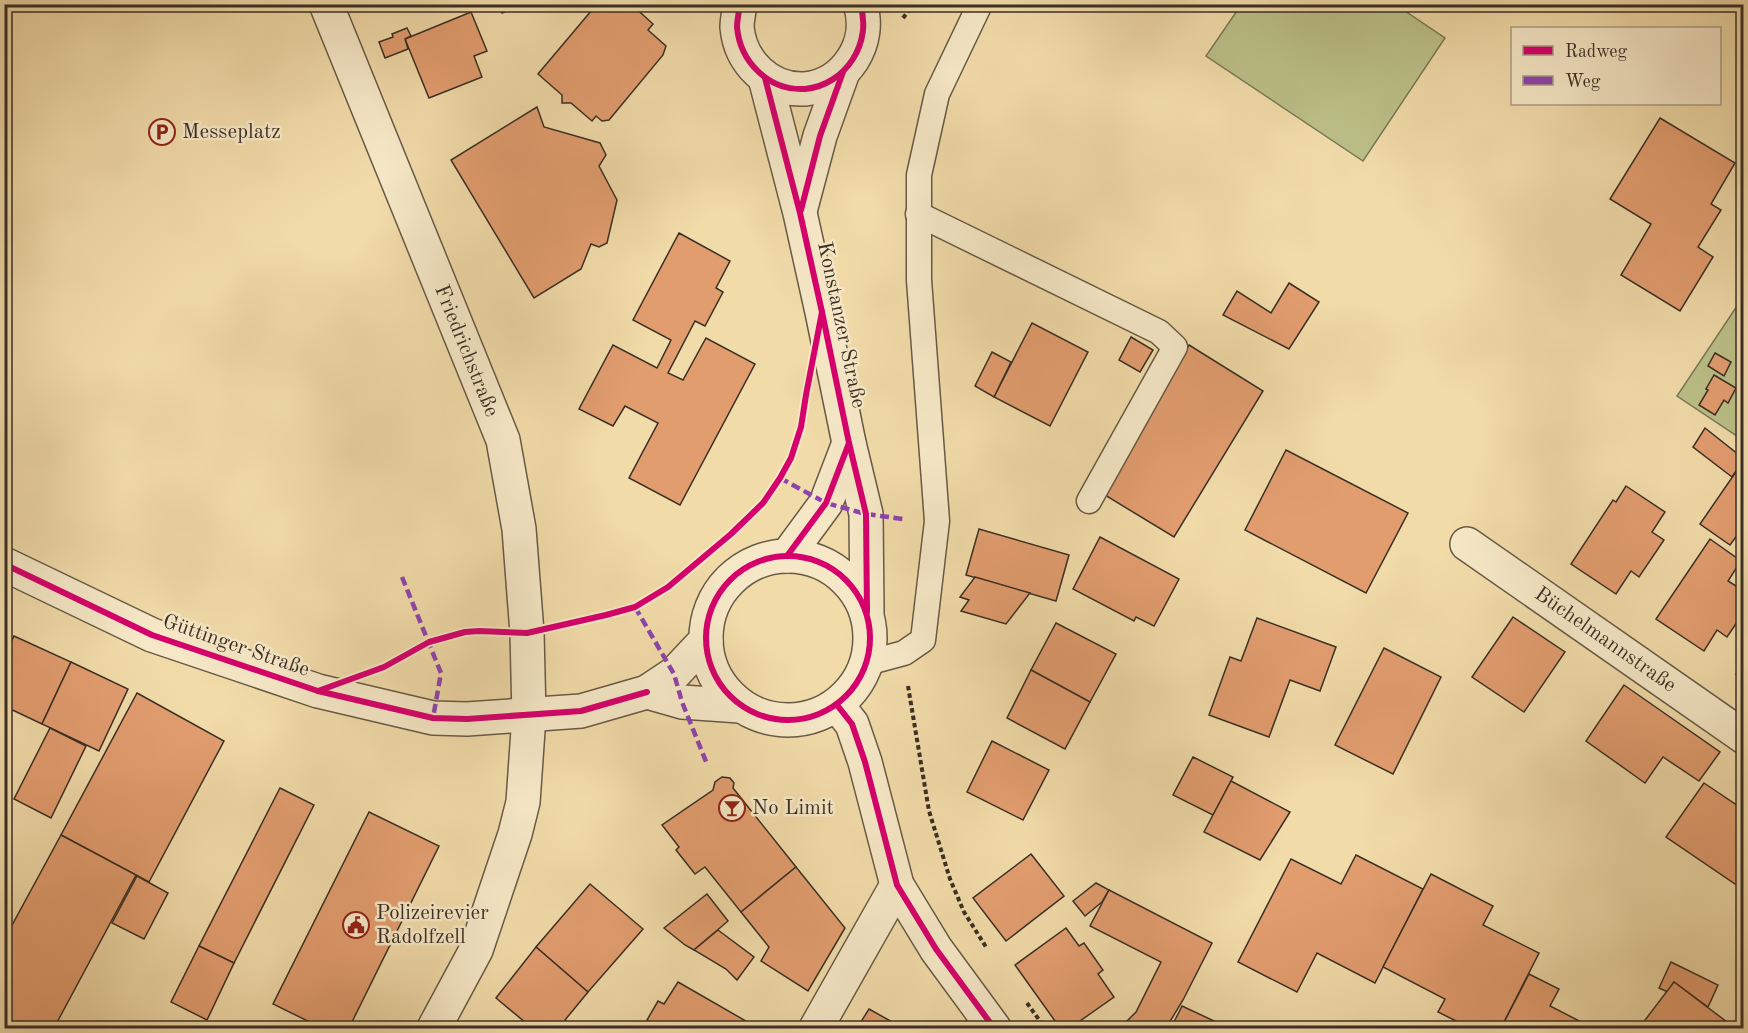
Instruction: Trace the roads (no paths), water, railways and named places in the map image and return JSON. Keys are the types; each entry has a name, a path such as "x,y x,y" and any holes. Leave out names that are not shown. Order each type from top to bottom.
{"street":[{"name":"Friedrichstraße","path":"326,4 502,440 519,530 527,633 529,716 523,802 515,834 476,950 434,1029"},
{"name":"Konstanzer Straße","path":"800,213 820,136 843,72 857,55 861,20 882,4"},
{"path":"740,5 737,25 741,46 750,64 765,78 784,86 805,89 826,83 843,72"},
{"name":"Konstanzer Straße","path":"765,78 800,213 866,514 867,612"},
{"path":"787,556 826,503 849,443"},
{"name":"Büchelmannstraße","path":"1467,544 1743,737"},
{"path":"787,556 813,559 836,571 854,588 867,612 871,637 867,663 856,686 837,705 815,717 789,722 764,717 740,706 722,688 710,665 706,640 709,614 720,591 738,572 761,560 787,556"},
{"name":"Güttinger Straße","path":"4,564 152,635 318,691 433,718 467,719 581,711 647,692 674,674 706,640"},
{"path":"647,692 682,702 740,706"},
{"path":"837,705 852,724 865,762 897,885 936,950 994,1029"},
{"path":"816,1029 897,885"}],"lane":[{"path":"867,663 904,653 923,640 937,521 919,280 919,175 937,94 980,4"},
{"path":"918,214 1159,332 1175,347 1089,501"}],"place":[{"name":"Messeplatz","path":"162,132"},
{"name":"No Limit","path":"732,808"},
{"name":"Polizeirevier Radolfzell","path":"356,925"}]}
